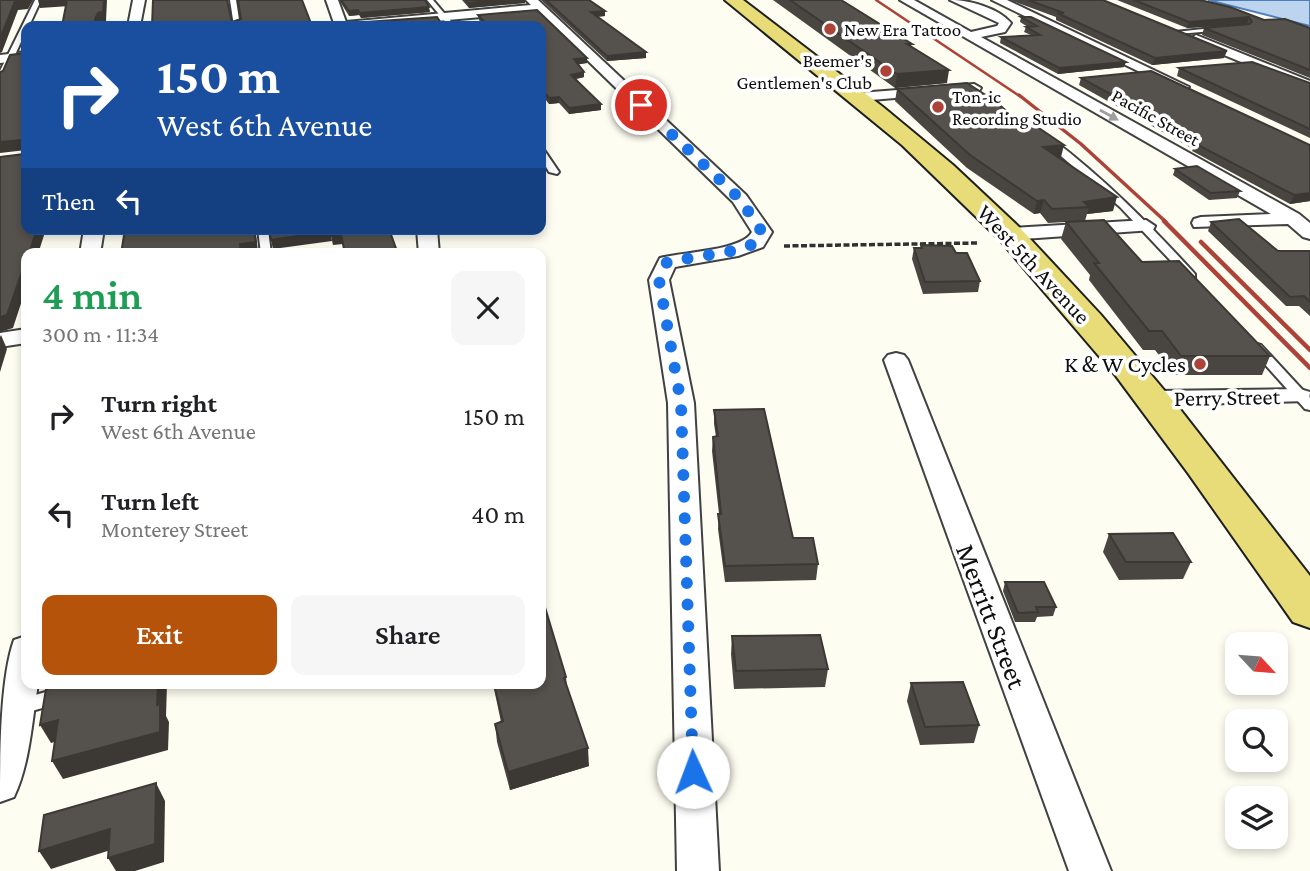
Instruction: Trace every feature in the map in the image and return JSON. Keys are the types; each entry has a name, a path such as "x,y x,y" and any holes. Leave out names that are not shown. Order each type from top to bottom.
{"main road":[{"name":"West 5th Avenue","path":"733,0 859,97 949,175 1014,238 1155,398 1310,610"}],"street":[{"path":"135,21 139,0"},
{"path":"332,0 341,21"},
{"name":"Pacific Street","path":"906,0 1301,218 1310,233"},
{"path":"956,0 1000,18 1005,23 1001,29 968,36"},
{"path":"998,0 1200,95"},
{"path":"448,21 536,4 740,199 762,232 756,243 738,250 667,262 659,280 681,403 698,871"},
{"path":"1173,30 1310,86"},
{"path":"1227,65 1253,63"},
{"path":"1125,74 1176,69"},
{"path":"1050,81 1075,79"},
{"path":"859,97 974,88"},
{"path":"1201,223 1301,218"},
{"path":"1014,238 1146,226"},
{"path":"0,340 21,337"},
{"name":"Merritt Street","path":"896,360 1090,871"},
{"name":"Perry Street","path":"1155,398 1305,401"},
{"path":"0,785 21,672"}],"lane":[{"path":"26,21 38,0"},
{"path":"233,0 236,21"},
{"path":"430,0 448,21"},
{"path":"1173,30 1232,28"},
{"path":"0,79 5,58 21,30"},
{"path":"1035,131 1083,166 1146,226 1201,286"},
{"path":"546,160 554,172"},
{"path":"1246,336 1305,401"},
{"path":"10,723 80,691"}],"path":[{"path":"756,243 788,246 1014,238"}],"water":[{"path":"1208,0 1310,0 1310,26"}],"building":[{"path":"0,0 25,0 15,1 0,39"},
{"path":"67,0 104,0 103,12 98,13 95,21 63,21"},
{"path":"153,0 227,0 232,21 152,21"},
{"path":"238,0 302,0 310,21 235,21 241,19"},
{"path":"341,0 425,0 429,7 360,13 358,10 349,11"},
{"path":"466,0 504,0 468,3"},
{"path":"546,0 589,0 605,11 591,12 646,52 607,56"},
{"path":"790,0 841,0 949,70 897,74"},
{"path":"1028,0 1103,0 1227,51 1155,58 1057,13 1064,13"},
{"path":"1134,0 1200,0 1230,7 1264,20 1285,19 1310,28 1310,70 1204,28 1249,24 1252,22 1249,17 1189,22"},
{"path":"537,10 587,58 574,59 584,72 571,75 601,104 569,108 559,97 549,98 546,95 546,21 483,21 478,15"},
{"path":"437,17 440,21 381,21"},
{"path":"1021,17 1031,17 1126,62 1059,68 1001,37 1040,35 1026,27 1037,26"},
{"path":"21,54 21,140 0,142 0,72 10,55"},
{"path":"1252,62 1310,83 1310,129 1179,68"},
{"path":"1151,71 1310,145 1310,193 1294,195 1196,144 1200,143 1081,78"},
{"path":"967,83 995,101 1018,121 1027,120 1064,145 1043,147 1117,197 1084,202 1089,207 1052,209 1044,200 1037,201 970,155 897,89"},
{"path":"21,154 21,235 35,235 31,248 21,248 21,274 7,315 0,317 0,157"},
{"path":"1197,166 1240,191 1211,193 1175,169"},
{"path":"1239,219 1278,251 1310,251 1310,302 1304,296 1290,297 1211,222"},
{"path":"1104,220 1142,262 1179,261 1270,356 1181,356 1162,331 1149,331 1094,263 1099,263 1066,222"},
{"path":"124,235 255,235 256,242 240,244 240,248 122,248"},
{"path":"270,235 304,235 271,240"},
{"path":"341,235 391,235 396,248 344,248"},
{"path":"921,245 952,246 956,253 967,253 980,281 925,282 914,248 922,248"},
{"path":"764,409 793,538 813,538 818,564 725,566 718,514 721,514 713,437 718,436 714,410"},
{"path":"1173,533 1191,562 1126,562 1109,534"},
{"path":"1005,582 1044,582 1056,607 1036,607 1038,612 1018,613"},
{"path":"546,611 566,677 564,678 588,748 508,772 495,724 503,721 495,689 546,689"},
{"path":"820,635 828,669 736,671 732,636"},
{"path":"963,682 979,725 925,727 911,683"},
{"path":"46,689 158,689 160,732 52,761 58,720 40,725"},
{"path":"156,783 155,844 108,858 110,829 39,851 44,815"}],"railway":[{"path":"876,0 1021,97"},
{"path":"1019,95 1081,144 1166,222"},
{"path":"1164,221 1310,368"},
{"path":"1201,242 1310,350"}],"place":[{"name":"New Era Tattoo","path":"830,29"},
{"name":"Beemer's Gentlemen's Club","path":"886,71"},
{"name":"Ton-ic Recording Studio","path":"938,107"},
{"name":"K & W Cycles","path":"1200,364"}],"route":[{"path":"641,105 740,199 762,232 756,243 738,250 667,262 659,280 681,403 693,772"}]}
